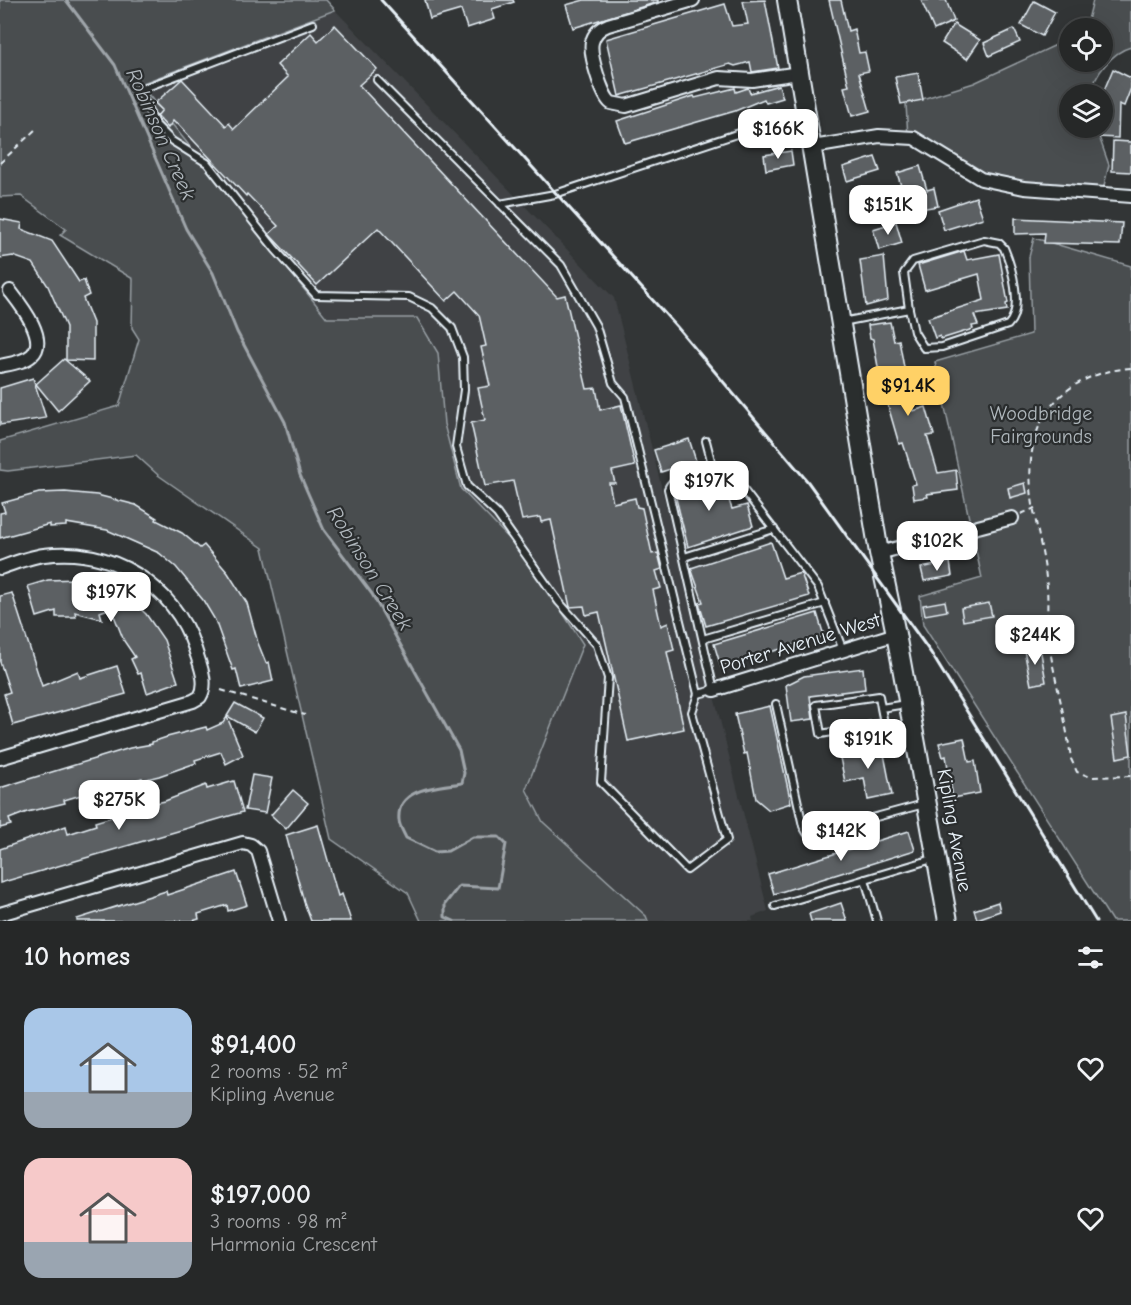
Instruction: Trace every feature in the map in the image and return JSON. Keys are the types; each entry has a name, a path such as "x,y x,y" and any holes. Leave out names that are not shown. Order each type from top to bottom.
{"street":[{"path":"693,0 608,25 596,33 591,47 603,94 611,103 626,106 719,78 752,80 799,74"},
{"name":"Kipling Avenue","path":"787,0 879,553 948,921"},
{"path":"813,147 879,135 914,138 981,179 1024,188 1131,196"},
{"path":"0,366 33,355 36,347 28,314 10,291"},
{"path":"879,553 1012,518"},
{"path":"0,568 43,555 71,554 106,560 137,574 167,598 183,621 200,665 203,692 193,701 0,758"},
{"name":"Porter Avenue West","path":"714,690 896,634"},
{"path":"0,914 243,843 251,845 258,851 279,921"}],"lane":[{"path":"313,24 139,90 155,124 172,141 207,163 275,249 316,295 409,297 432,308 452,328 463,357 464,390 456,447 467,486 497,514 559,602 597,645 608,678 601,782 687,870 727,840 692,712 698,694 625,397 613,383 596,326 561,264 377,80"},
{"path":"500,204 555,195 806,111"},
{"path":"984,240 999,243 1004,248 1015,302 1013,320 1008,325 942,347 924,348 918,342 909,309 904,273 912,261 984,240"},
{"path":"842,322 909,309"},
{"path":"706,441 713,468"},
{"path":"698,694 714,690 668,489 671,482 678,478 713,468 732,475 818,587 843,650"},
{"path":"684,557 774,529"},
{"path":"703,639 825,603"},
{"path":"879,696 881,708 884,723 821,734 816,705 879,696"},
{"path":"777,704 803,826 807,833 813,834 927,803"},
{"path":"881,708 909,704"},
{"path":"775,906 937,858"},
{"path":"865,879 877,921"}],"path":[{"path":"0,162 37,128"},
{"path":"1131,368 1105,370 1076,382 1053,404 1037,431 1030,462 1047,580 1048,636 1071,759 1077,772 1091,777 1131,776"},
{"path":"221,690 305,715"}],"shaded area":[{"path":"335,10 614,298 768,911 752,917 753,921 648,921 646,916 543,822 526,788 583,644 526,556 461,489 444,424 438,353 417,318 327,318 140,83"}],"green space":[{"path":"0,0 326,0 335,10 140,84 327,318 417,318 438,353 444,424 461,489 526,556 583,644 526,789 543,822 646,916 648,921 421,921 408,893 331,839 263,548 158,475 136,455 8,471 0,470 0,441 119,406 139,339 132,328 133,279 60,235 66,229 21,196 0,197"},
{"path":"1093,0 1131,0 1131,47 1113,57 1113,18 1088,18"},
{"path":"1059,44 1059,72 1100,72 1094,84 1059,84 1059,138 1100,138 1109,165 1101,198 990,183 908,137 906,104 974,83"},
{"name":"Woodbridge Fairgrounds","path":"1034,238 1131,266 1131,921 1112,921 923,625 920,596 982,578 935,362 1031,334 1029,257"}],"building":[{"path":"425,0 513,0 514,2 492,9 495,19 467,28 461,10 430,19"},
{"path":"584,0 658,0 658,2 573,28 566,5"},
{"path":"765,0 778,68 752,72 750,62 735,66 730,64 619,96 606,39 725,4 732,26 748,24 743,1"},
{"path":"829,0 841,0 848,31 854,29 859,53 865,52 869,71 859,73 870,111 852,116 844,87 849,86"},
{"path":"921,0 946,0 954,21 934,30"},
{"path":"1034,1 1055,12 1042,36 1021,25"},
{"path":"954,24 980,40 967,59 942,43"},
{"path":"335,25 377,69 359,85 557,297 565,295 587,389 596,388 600,410 621,405 635,466 612,471 615,483 609,483 613,503 635,498 637,507 642,508 652,554 658,553 662,569 656,571 661,588 653,590 661,626 668,623 674,650 667,652 684,729 628,741 599,612 586,615 584,606 570,607 551,520 541,522 540,517 522,520 513,481 485,486 471,423 485,420 478,388 490,386 481,347 486,346 479,315 457,291 446,301 378,228 317,285 269,234 278,226 247,194 246,196 177,123 173,121 168,128 157,116 162,110 155,103 182,79 226,126 229,123 234,129 288,77 277,65 311,33 318,41"},
{"path":"1014,29 1020,42 989,56 984,43"},
{"path":"1113,69 1131,78 1131,88 1124,106 1119,104 1118,138 1113,138 1113,84 1107,84"},
{"path":"918,73 923,100 901,104 895,77"},
{"path":"779,85 783,98 766,103 764,99 735,111 625,143 617,121 694,96 695,98 735,88 736,92 748,88 750,93"},
{"path":"1113,141 1131,142 1131,172 1112,171"},
{"path":"791,151 793,165 766,170 764,155"},
{"path":"875,157 880,171 847,181 843,167"},
{"path":"920,166 927,190 934,188 938,206 921,209 920,205 910,207 906,190 903,192 897,173"},
{"path":"886,188 890,210 868,214 864,192"},
{"path":"976,197 983,218 944,230 938,210"},
{"path":"1015,218 1122,223 1120,245 1044,243 1045,233 1015,234"},
{"path":"0,219 22,223 21,229 52,241 79,282 84,280 89,295 83,298 93,323 93,361 66,360 66,327 48,286 33,263 13,256 0,258"},
{"path":"896,222 902,243 879,250 873,229"},
{"path":"964,251 967,260 999,254 1008,303 1006,304 1007,310 974,315 978,325 972,326 973,329 941,339 940,336 935,338 928,318 984,300 979,274 925,290 918,265"},
{"path":"884,256 888,300 866,306 860,260"},
{"path":"890,322 894,341 899,340 905,373 903,373 913,411 926,407 934,435 927,436 938,473 956,470 958,490 927,494 928,497 914,499 912,485 916,484 903,443 899,444 868,325"},
{"path":"64,359 90,381 58,411 36,384"},
{"path":"33,378 46,418 0,425 0,388"},
{"path":"689,439 696,461 661,472 654,450"},
{"path":"720,475 732,509 747,505 753,526 688,547 674,490"},
{"path":"1025,483 1027,493 1010,498 1008,488"},
{"path":"65,492 97,495 136,505 157,518 156,520 182,533 200,548 204,545 228,573 247,603 258,643 266,663 269,662 273,681 241,689 236,669 233,670 215,620 203,600 176,567 159,553 107,530 66,523 66,526 50,527 50,524 0,538 0,513 5,512 2,503 39,493"},
{"path":"771,542 783,578 801,573 809,596 706,626 699,603 703,602 691,568"},
{"path":"950,562 952,576 924,581 921,568"},
{"path":"77,579 105,587 129,599 146,614 164,640 178,682 147,693 141,673 138,674 131,659 135,657 124,641 111,608 100,612 102,619 75,612 76,617 56,617 56,611 37,617 28,586 48,580"},
{"path":"12,593 42,686 78,671 80,678 117,666 126,694 13,725 4,694 10,692 0,662 0,596"},
{"path":"945,601 947,611 925,615 923,605"},
{"path":"989,603 992,616 963,621 961,608"},
{"path":"817,613 824,636 721,667 714,644"},
{"path":"1040,647 1046,682 1031,685 1024,650"},
{"path":"863,668 865,689 810,696 813,719 791,722 786,685 804,676"},
{"path":"235,703 263,718 255,732 227,716"},
{"path":"770,706 791,803 769,810 756,799 747,753 744,754 735,714"},
{"path":"1126,715 1131,755 1117,758 1111,718"},
{"path":"227,717 243,755 226,764 221,752 195,760 196,763 159,776 143,780 142,778 105,790 105,788 64,800 65,803 27,812 9,819 11,825 0,828 0,789 3,787 130,748 152,744 152,742 167,737 206,727 207,730 223,723"},
{"path":"964,738 969,762 975,761 980,793 953,798 946,756 943,757 939,743"},
{"path":"882,744 892,795 868,800 864,778 845,782 839,753"},
{"path":"252,775 272,778 265,813 245,810"},
{"path":"234,781 243,812 0,883 0,849 66,826 68,834 96,825 95,822 118,815 117,812 165,801 206,785 207,789"},
{"path":"293,790 308,803 286,829 271,815"},
{"path":"318,825 338,896 342,894 351,921 311,921 304,902 286,835"},
{"path":"909,831 915,850 774,894 768,874"},
{"path":"236,872 247,905 228,911 227,905 198,914 199,919 192,921 77,921 77,919 166,891 167,895"},
{"path":"998,902 1000,911 977,919 974,910"},
{"path":"841,903 847,921 811,921 809,914"}],"waterway":[{"name":"Robinson Creek","path":"66,0 115,65 186,229 213,273 237,332 285,422 300,475 324,530 372,594 459,750 464,773 462,783 421,791 404,801 400,809 399,820 406,838 435,852 448,851 473,837 499,837 506,844 498,888 459,886 445,904 445,917 454,921"}],"railway":[{"path":"381,0 677,327 808,482 931,653 1096,921"}]}
